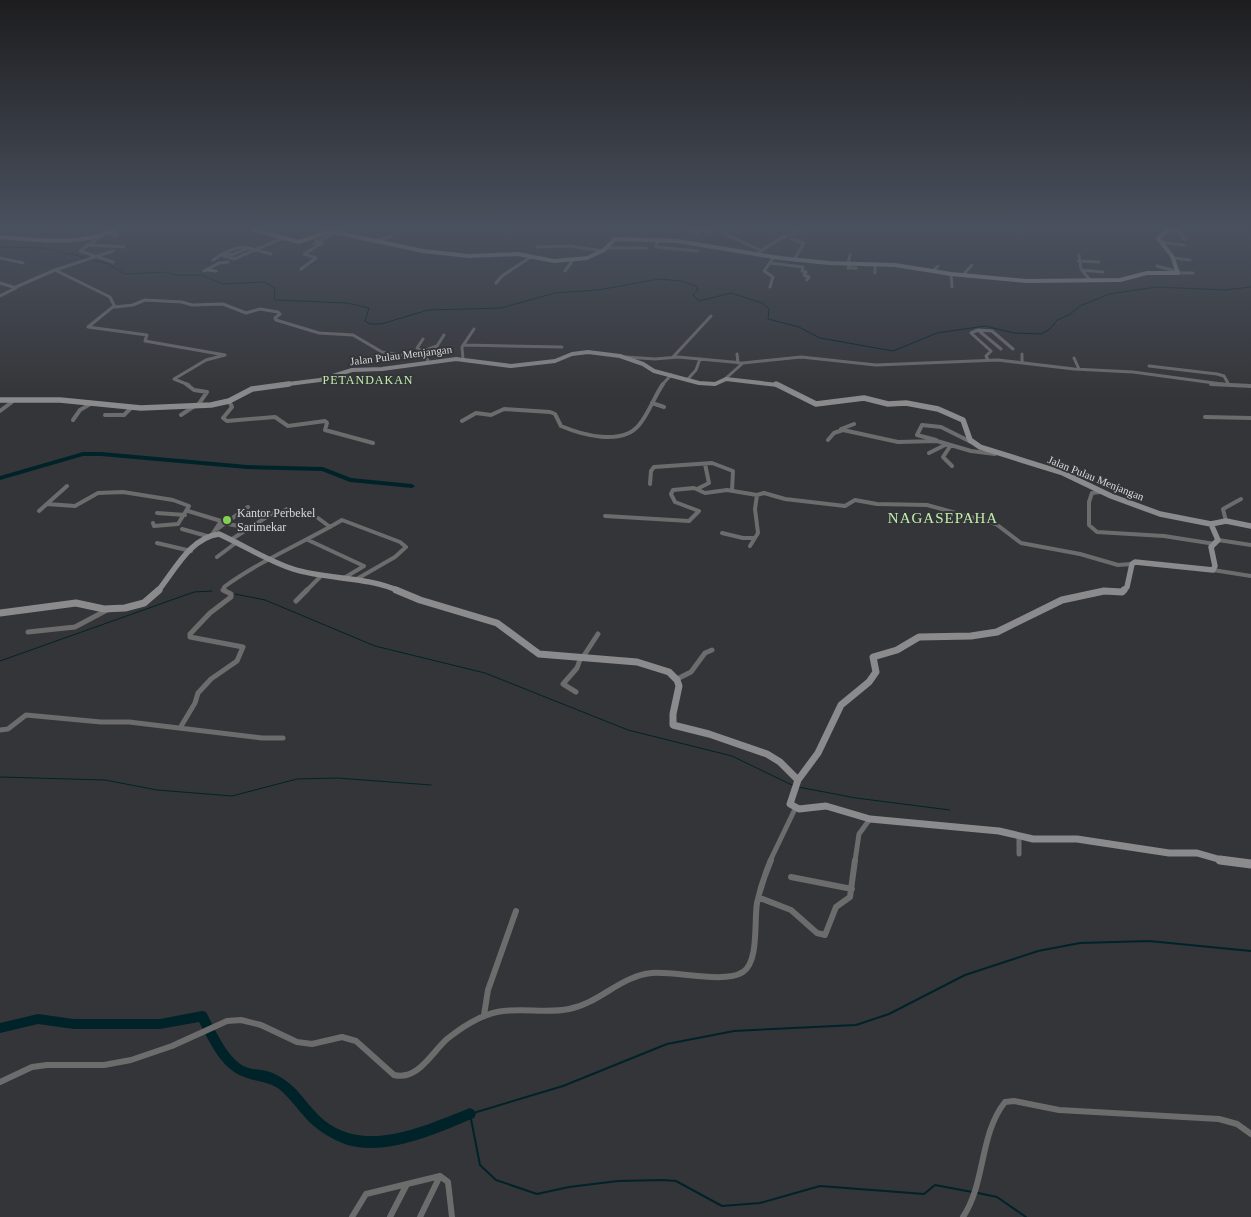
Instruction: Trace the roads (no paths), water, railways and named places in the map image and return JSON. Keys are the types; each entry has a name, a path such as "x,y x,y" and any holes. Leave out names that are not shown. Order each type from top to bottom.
{"street":[{"path":"11,286 16,287"},
{"path":"0,296 19,286"},
{"path":"87,286 110,297 114,302 114,306"},
{"path":"181,415 197,405 207,392 194,390 191,386 174,379 210,358 225,355 144,340 148,336 88,327 114,306 129,306 145,300 182,302 192,305 223,304 246,313 262,309 280,313 275,319 311,328 319,333 353,335 382,352 402,355 424,352 437,346 444,335"},
{"path":"673,357 711,316"},
{"path":"463,359 464,345 474,329"},
{"path":"978,330 1001,349"},
{"path":"988,360 986,356 991,351 971,333 978,330 992,330 1013,349"},
{"path":"424,339 417,348 424,352 428,361"},
{"path":"464,345 562,347"},
{"name":"Jalan Pulau Menjangan","path":"0,400 12,402 60,400 132,407 231,405 252,389 320,380 352,370 382,369 428,361 463,359 510,366 555,361 583,352 620,356 647,366 654,371 687,380 712,384 725,379 776,384 816,404 842,399 864,398 888,404 906,403 938,409 963,420 972,443 1012,458 1062,473 1101,492 1165,515 1211,524"},
{"path":"737,354 738,363"},
{"path":"1022,354 1022,362"},
{"path":"620,356 654,359 673,357 738,363 764,360 833,359 876,365 988,360 1129,372 1229,385 1251,386"},
{"path":"1074,358 1079,369"},
{"path":"647,366 654,359"},
{"path":"687,380 696,370 700,359"},
{"path":"725,379 743,363"},
{"path":"1149,366 1217,374 1224,376 1229,385"},
{"path":"462,421 476,413 491,415 504,409 550,412 556,414 562,427 588,435 607,437 635,430 671,375"},
{"path":"0,411 12,402"},
{"path":"73,420 80,410 92,403"},
{"path":"652,403 664,407"},
{"path":"231,405 224,417 225,420 275,417 288,426 325,421 327,423 325,430 343,434 350,440 374,442"},
{"path":"105,415 124,415 132,407"},
{"path":"1204,417 1251,418"},
{"path":"828,440 840,430 854,424"},
{"path":"972,443 944,428 922,425 917,431 918,435 937,441 1012,458"},
{"path":"840,430 902,442 937,441"},
{"path":"929,453 949,444"},
{"path":"949,444 943,457 952,466"},
{"path":"605,516 688,521 699,511 676,502 671,494 677,489 697,488 708,483 705,464"},
{"path":"650,484 651,471 654,467 721,465 732,470 732,491"},
{"path":"39,511 66,486"},
{"path":"697,488 705,493 732,491 764,493 785,498 845,506 855,500 877,504 927,505 996,524 1021,544 1080,554 1118,565 1141,562 1168,564 1251,576"},
{"path":"47,504 75,506 98,493 124,492 180,502 189,506 177,525 154,526 153,523"},
{"path":"1101,492 1092,493 1089,502 1089,525 1097,532 1250,543"},
{"path":"750,546 758,532 754,509 757,494"},
{"path":"1226,521 1223,509 1241,499"},
{"path":"212,532 228,524 248,507"},
{"path":"217,557 249,528 272,513 279,514 288,509"},
{"path":"2,614 78,603 108,609 131,607 149,600 191,551 212,532 220,520 186,513 157,513"},
{"path":"318,518 330,527"},
{"path":"180,728 196,704 198,693 211,679 237,661 243,647 222,641 192,639 189,636 210,613 231,597 231,594 223,590 224,587 245,571 346,520 405,545 406,548 400,554 354,581"},
{"path":"1217,542 1211,524 1213,522 1226,521 1251,526"},
{"path":"228,524 249,528"},
{"path":"182,529 212,532 235,540 292,569 341,580 380,583 420,600 497,623 508,628 527,647 540,655 582,657 648,665 662,669 676,679 679,697 672,725 709,734 767,754 780,762 796,784"},
{"path":"722,532 743,538 755,538"},
{"path":"308,540 364,566 341,580"},
{"path":"1213,570 1215,566 1212,548 1217,542"},
{"path":"157,544 191,551"},
{"path":"795,809 790,802 796,784 818,752 841,705 874,675 876,670 872,661 873,657 896,650 914,638 997,632 1062,600 1104,591 1122,592 1127,587 1132,564"},
{"path":"296,600 322,575"},
{"path":"28,632 75,627 108,609"},
{"path":"576,692 563,684 578,668 582,657 598,634"},
{"path":"676,679 691,672 705,653 712,650"},
{"path":"0,730 8,729 26,715 101,722 129,722 262,738 283,738"},
{"path":"795,809 826,806 870,819 999,831 1039,839 1077,839 1169,853 1192,853 1227,862 1251,864"},
{"path":"0,1082 31,1066 124,1062 158,1052 231,1020 257,1023 306,1044 346,1038 368,1048 387,1071 401,1077 408,1076 445,1040 484,1015 509,1010 566,1010 581,1006 628,979 646,974 675,973 713,977 742,973 750,966 755,916 760,898 773,858 795,809"},
{"path":"760,898 787,908 817,933 825,934 834,910 850,897 859,834 870,819"},
{"path":"1019,836 1019,854"},
{"path":"791,877 852,889"},
{"path":"484,1015 488,990 516,911"},
{"path":"964,1217 973,1202 997,1112 1003,1104 1009,1101 1059,1110 1219,1119 1237,1124 1251,1134"},
{"path":"352,1217 366,1194 406,1186 440,1176"},
{"path":"420,1217 440,1176"},
{"path":"440,1176 448,1182 452,1217"},
{"path":"390,1217 406,1186"}],"waterway":[{"path":"271,286 275,288 274,299 276,300 347,303 369,308 365,321 370,324 381,324 428,310 501,308 555,293 598,290 621,286"},
{"path":"695,286 698,290 693,295 699,301 731,293 762,303 769,309 768,319 799,327 820,338 893,351 937,333 985,326 1014,333 1041,334 1050,329 1057,320 1069,315 1080,306 1109,294 1157,287 1224,290 1251,287"},
{"path":"0,478 83,454 101,454 247,467 323,469 350,480 412,486"},
{"path":"0,661 194,592 212,591"},
{"path":"235,594 265,600 375,646 485,673 628,730 732,756 794,786"},
{"path":"0,777 105,780 157,790 232,796 297,779 337,778 431,785"},
{"path":"798,787 856,798 950,810"},
{"path":"972,1192 935,1185 924,1194 820,1186 760,1203 722,1206 676,1181 663,1180 618,1181 569,1187 537,1194 496,1180 480,1165 470,1114 563,1086 667,1044 734,1031 856,1025 889,1014 965,975 1038,951 1080,943 1149,941 1251,951"},
{"path":"0,1028 38,1019 74,1024 160,1024 202,1016 229,1062 246,1073 271,1078 282,1085 294,1095 321,1125 338,1136 356,1141 375,1142 395,1139 434,1128 470,1114"},
{"path":"978,1193 997,1197 1026,1217"}],"place":[{"name":"Kantor Perbekel Sarimekar","path":"227,520"}],"district":[{"name":"PETANDAKAN","path":"368,380"},
{"name":"NAGASEPAHA","path":"943,518"}]}
